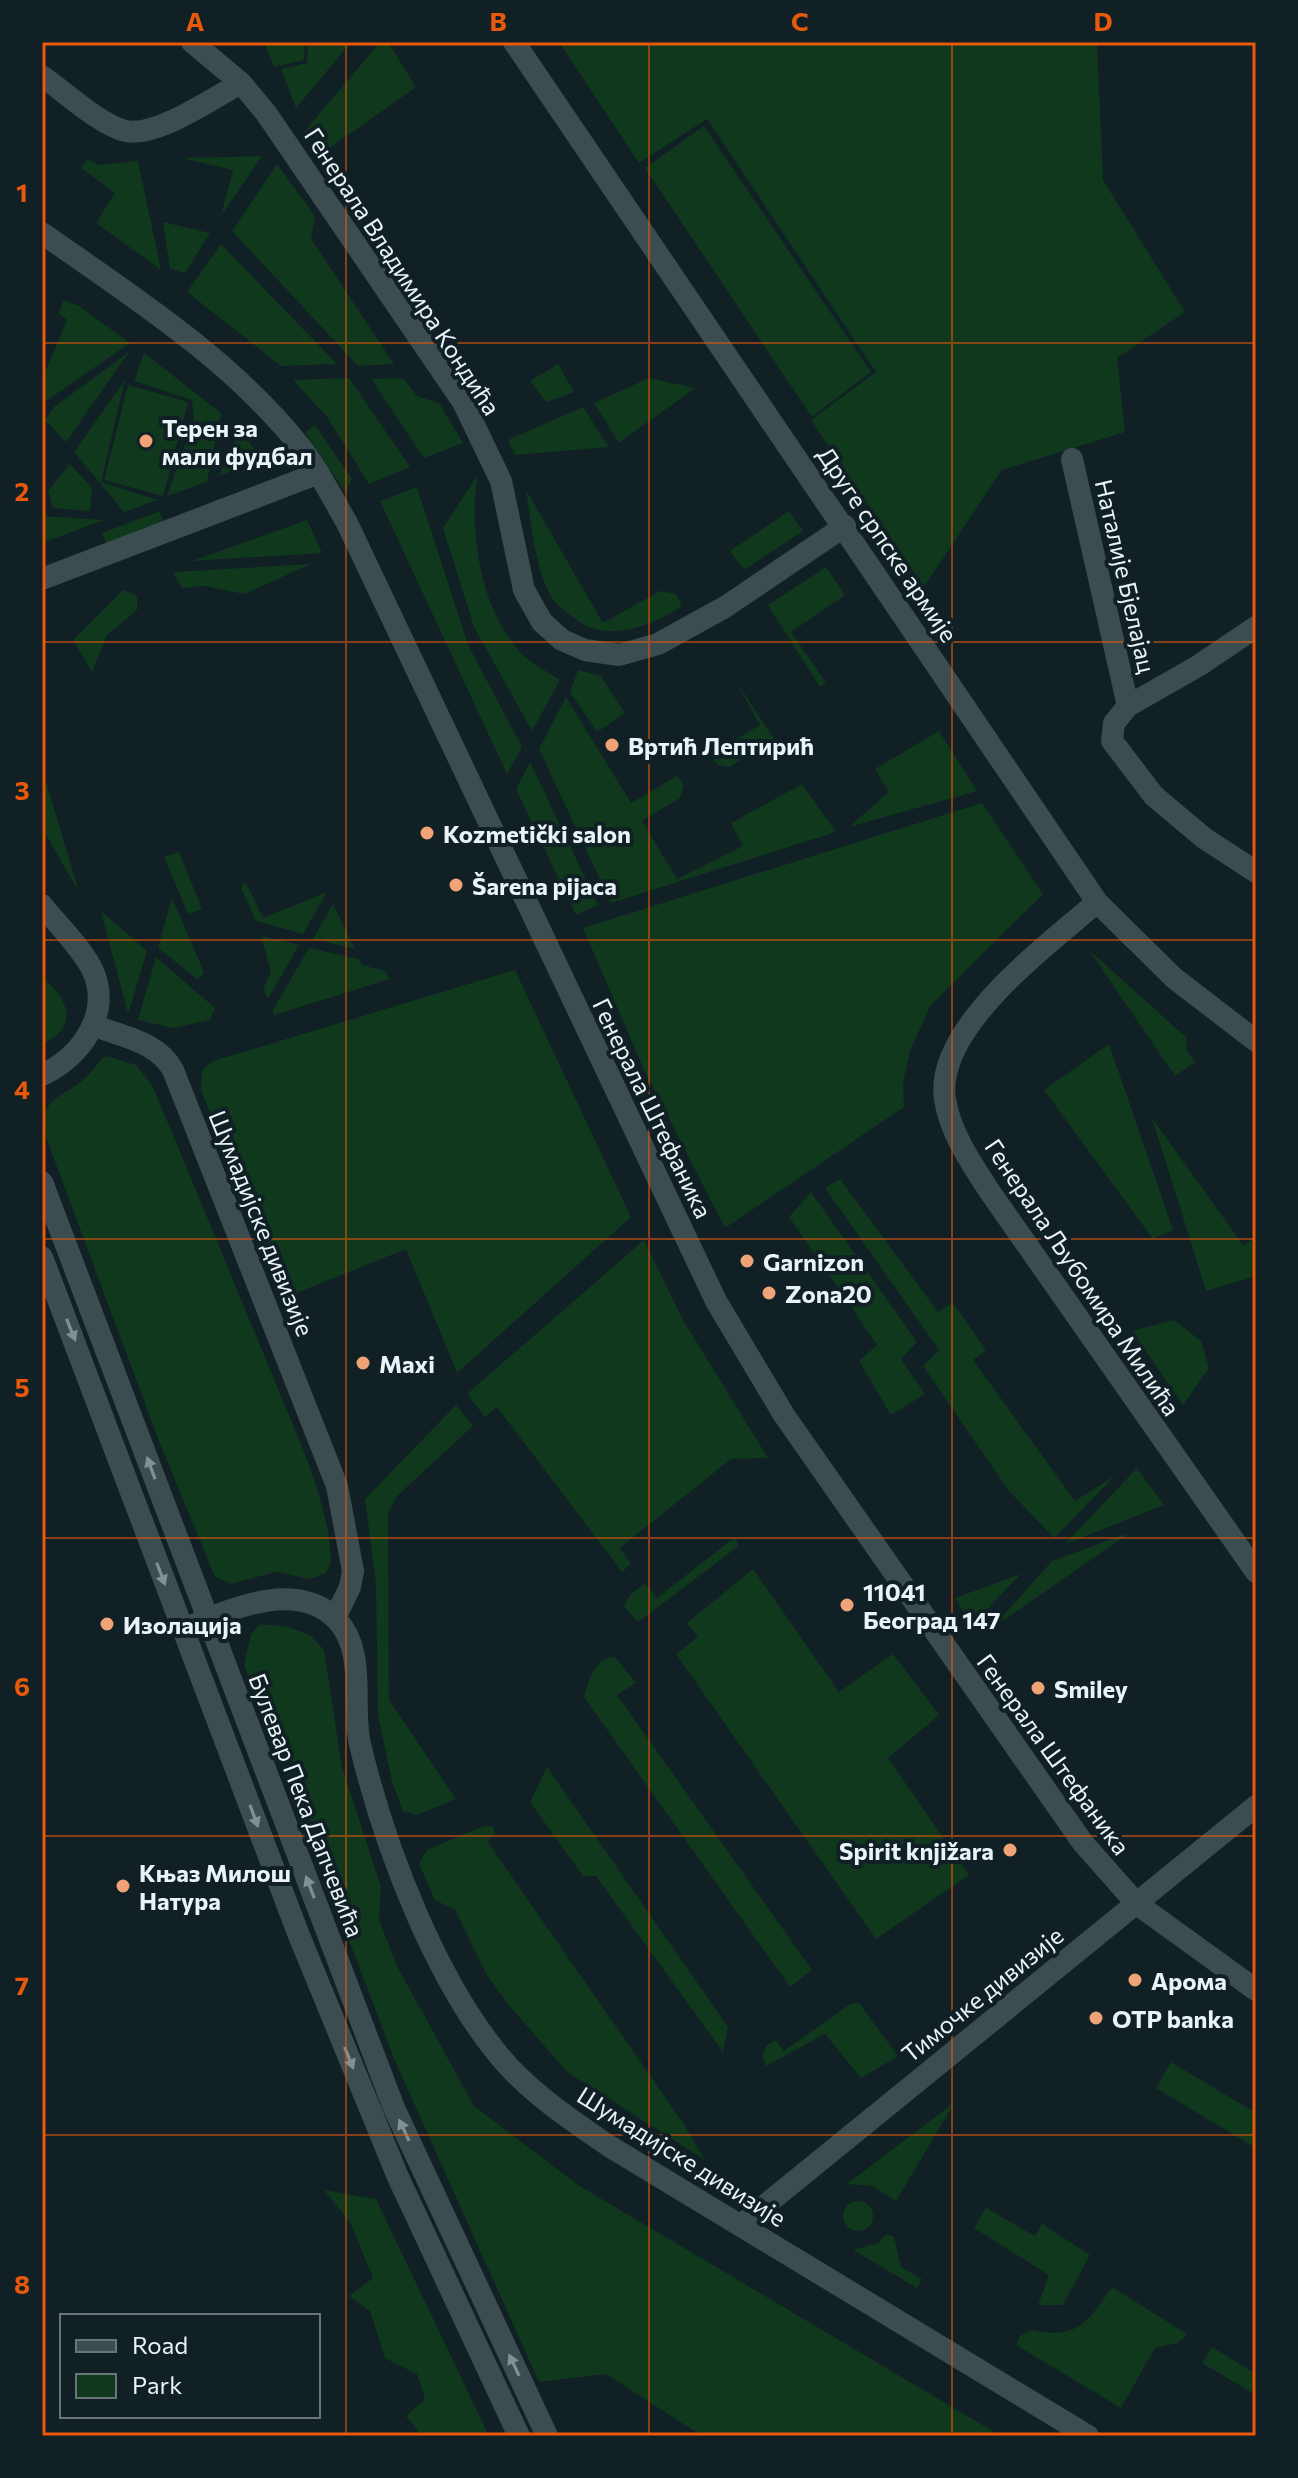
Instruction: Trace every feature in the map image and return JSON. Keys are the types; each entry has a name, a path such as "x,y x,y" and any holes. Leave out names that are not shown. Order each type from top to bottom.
{"street":[{"name":"Генерала Владимира Кондића","path":"192,42 241,83 284,137 463,402 501,481 524,590 542,622 562,640 585,650 619,655 658,644 725,607 845,526"},
{"name":"Друге српске армије","path":"514,42 1097,902 1174,978 1256,1041"},
{"path":"42,76 115,127 130,132 158,127 241,83"},
{"name":"Генерала Штефаника","path":"42,233 141,303 233,377 278,421 319,473 347,523 734,1335 887,1567 1053,1803 1137,1904 1256,1990"},
{"name":"Наталије Бјелајац","path":"1072,459 1128,706"},
{"path":"42,579 319,473"},
{"path":"1256,627 1198,666 1128,706 1114,723 1112,741 1154,796 1204,838 1256,872"},
{"name":"Генерала Љубомира Милића","path":"1097,902 965,1027 945,1074 945,1101 964,1149 990,1192 1256,1572"},
{"path":"42,905 91,967 97,992 93,1025 76,1053 42,1075"},
{"name":"Шумадијске дивизије","path":"93,1025 160,1052 173,1070 337,1486 353,1571 350,1587 335,1618 351,1644 359,1741 387,1833 432,1944 479,2031 521,2078 575,2123 1088,2436"},
{"name":"Булевар Пека Дапчевића","path":"42,1182 394,2108 547,2436"},
{"path":"42,1257 298,1933 398,2177 519,2436"},
{"path":"183,1629 257,1603 287,1599 310,1604 335,1618"},
{"name":"Тимочке дивизије","path":"742,2224 1256,1806"}],"green space":[{"path":"264,42 305,42 304,60 274,67"},
{"path":"308,42 351,42 296,108 281,69 307,63"},
{"path":"380,42 388,42 416,87 321,154 305,131"},
{"path":"559,42 1097,42 1103,180 1185,312 1117,358 1125,432 1002,470 924,587 811,420 876,372 707,119 639,163"},
{"path":"704,126 871,372 812,417 645,168"},
{"path":"262,156 221,216 233,170 182,158"},
{"path":"87,159 98,165 138,161 161,270 96,223 115,193 81,168"},
{"path":"277,164 315,216 311,239 394,364 358,366 232,231"},
{"path":"163,222 210,233 185,273 170,269"},
{"path":"221,244 337,364 281,366 187,292"},
{"path":"63,300 79,306 130,343 43,403 42,380 67,320 59,314"},
{"path":"129,352 66,442 45,420 54,407"},
{"path":"144,353 221,413 207,482 167,496 194,419 192,400 134,381"},
{"path":"558,364 574,392 546,402 530,381"},
{"path":"349,378 410,467 369,484 327,417 293,380"},
{"path":"403,378 417,396 439,403 463,443 424,458 371,379"},
{"path":"649,378 695,388 619,443 594,403"},
{"path":"125,380 101,482 158,500 124,512 74,452"},
{"name":"Терен за мали фудбал","path":"128,385 188,402 163,496 104,480"},
{"path":"583,407 609,447 515,455 508,440"},
{"path":"315,425 352,479 345,492 305,432"},
{"path":"240,431 263,460 219,476"},
{"path":"70,464 92,488 90,511 53,508 48,491"},
{"path":"477,476 475,521 486,591 505,633 523,655 560,680 532,731 474,627 443,528"},
{"path":"417,487 468,645 522,747 507,774 380,501"},
{"path":"526,490 603,623 660,591 676,594 682,606 655,621 626,630 597,629 570,615 554,601 541,573"},
{"path":"160,511 164,524 107,545 102,533"},
{"path":"789,511 803,531 744,570 730,551"},
{"path":"42,516 104,520 42,543"},
{"path":"307,520 322,553 192,561"},
{"path":"311,564 244,594 205,586 182,588 173,572"},
{"path":"826,567 845,595 791,632 826,683 820,687 768,605"},
{"path":"123,590 137,596 137,610 107,635 92,672 73,640"},
{"path":"578,670 601,676 625,713 597,732 570,692"},
{"path":"734,678 774,739 729,767 718,765 710,755 760,725"},
{"path":"566,697 631,803 677,776 684,785 680,798 642,821 677,879 743,846 731,823 802,784 836,832 611,903 539,749"},
{"path":"939,731 977,791 849,827 889,792 875,769"},
{"path":"530,762 598,905 576,915 516,789"},
{"path":"42,768 79,892 42,828"},
{"path":"982,803 1043,894 930,1006 910,1051 903,1083 904,1107 725,1228 644,1070 583,928"},
{"path":"179,852 202,909 188,914 164,857"},
{"path":"245,881 263,918 327,892 303,934 256,921 241,888"},
{"path":"172,898 204,972 198,980 158,948"},
{"path":"333,904 355,949 313,939"},
{"path":"101,911 147,951 128,1014"},
{"path":"261,936 299,945 268,999 263,989 271,972"},
{"path":"309,948 359,959 362,965 385,971 390,979 274,1015 273,1010"},
{"path":"1089,950 1187,1038 1186,1050 1195,1062 1175,1076"},
{"path":"156,957 215,1008 210,1020 173,1028 138,1020"},
{"path":"515,970 631,1217 457,1373 406,1249 284,1298 201,1090 202,1070 213,1061"},
{"path":"42,977 64,1003 66,1021 54,1037 42,1044"},
{"path":"1109,1044 1173,1230 1153,1239 1044,1090"},
{"path":"106,1056 136,1065 152,1085 310,1467 329,1538 331,1562 326,1573 310,1579 276,1572 231,1584 215,1577 159,1441 47,1140 45,1115 48,1107 86,1077"},
{"path":"1152,1118 1243,1245 1256,1237 1256,1276 1206,1291"},
{"path":"840,1179 938,1312 953,1303 986,1350 973,1360 1075,1501 1116,1475 1054,1538 1009,1491 923,1366 939,1350 825,1188"},
{"path":"811,1192 917,1342 901,1359 925,1394 891,1415 859,1361 877,1345 789,1217"},
{"path":"644,1240 683,1320 768,1458 731,1459 620,1548 631,1564 622,1572 497,1407 485,1417 467,1394"},
{"path":"1174,1320 1201,1341 1209,1368 1183,1405 1132,1331"},
{"path":"456,1405 473,1426 398,1495 388,1512 389,1700 456,1799 417,1815 403,1811 392,1782 378,1715 376,1584 365,1499"},
{"path":"1137,1468 1164,1505 1065,1544"},
{"path":"1131,1532 991,1629 1052,1561"},
{"path":"735,1537 739,1546 638,1622 624,1606 630,1595 645,1583 657,1598"},
{"path":"753,1569 839,1692 893,1654 939,1715 888,1758 969,1875 876,1939 676,1654 698,1637 687,1623"},
{"path":"1021,1574 972,1625 955,1598"},
{"path":"260,1624 288,1627 310,1635 324,1650 342,1767 381,1887 379,1920 397,1966 474,2106 578,2185 1001,2436 702,2436 606,2374 539,2382 395,2061 244,1665 251,1634"},
{"path":"615,1657 636,1683 617,1695 812,1970 790,1987 584,1697 597,1666"},
{"path":"547,1767 728,2027 723,2052 596,1876 583,1876 530,1802"},
{"path":"484,1826 493,1826 495,1833 487,1841 683,2123 705,2160 567,2072 487,1975 455,1910 435,1900 419,1864 427,1850"},
{"path":"859,2003 898,2056 861,2078 825,2034 766,2066 762,2056 766,2046 775,2040 784,2051 850,2004"},
{"path":"1171,2062 1256,2113 1256,2148 1156,2088"},
{"path":"955,2102 896,2201 872,2186 847,2184"},
{"path":"324,2190 376,2199 489,2436 422,2436 406,2416 425,2399 417,2374 385,2358 370,2311 349,2296 373,2278 350,2222"},
{"path":"858,2201 869,2205 873,2216 869,2227 858,2231 847,2227 843,2216 847,2205"},
{"path":"986,2208 1035,2236 1042,2224 1090,2255 1063,2305 1038,2305 1049,2275 974,2228"},
{"path":"886,2234 894,2237 901,2267 922,2279 917,2288 853,2250 878,2243"},
{"path":"1112,2287 1187,2334 1178,2343 1155,2348 1121,2408 1016,2345 1020,2336 1031,2330 1060,2333 1079,2326"},
{"path":"1212,2347 1256,2374 1256,2395 1202,2363"}],"place":[{"name":"Терен за мали фудбал","path":"146,441"},
{"name":"Вртић Лептирић","path":"612,745"},
{"name":"Kozmetički salon","path":"427,833"},
{"name":"Šarena pijaca","path":"456,885"},
{"name":"Garnizon","path":"747,1261"},
{"name":"Zona20","path":"769,1293"},
{"name":"Maxi","path":"363,1363"},
{"name":"11041 Београд 147","path":"847,1605"},
{"name":"Изолација","path":"107,1624"},
{"name":"Smiley","path":"1038,1688"},
{"name":"Spirit knjižara","path":"1010,1850"},
{"name":"Књаз Милош Натура","path":"123,1886"},
{"name":"Арома","path":"1135,1980"},
{"name":"OTP banka","path":"1096,2018"}]}
